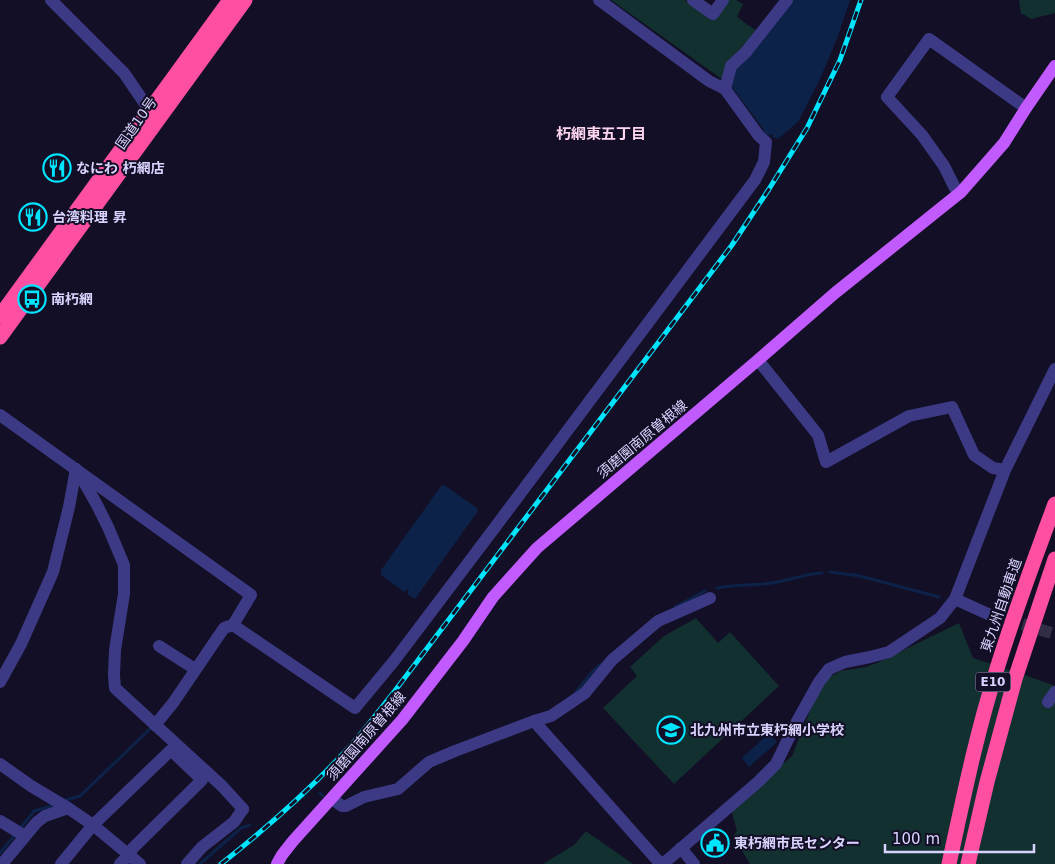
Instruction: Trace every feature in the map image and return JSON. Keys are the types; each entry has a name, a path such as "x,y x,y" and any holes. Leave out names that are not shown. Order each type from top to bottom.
{"highway":[{"name":"国道10号","path":"0,316 230,0"},
{"name":"国道10号","path":"0,337 245,0"},
{"name":"東九州自動車道","path":"949,864 968,774 996,673 1033,562 1055,504"},
{"name":"E10","path":"968,864 987,782 1015,679 1055,558"}],"main road":[{"name":"須磨園南原曽根線","path":"277,864 293,840 402,720 463,641 493,597 537,548 835,293 961,192 1004,143 1055,66"}],"street":[{"path":"51,0 124,73 150,111"},
{"path":"233,625 355,708 394,660 755,180 764,162 766,142 759,136 726,89 709,81 599,0"},
{"path":"694,0 713,14 723,0"},
{"path":"726,89 731,66 746,52 787,0"},
{"path":"961,192 955,188 944,166 922,135 887,97 929,39 1026,108"},
{"path":"758,360 818,435 826,462 909,416 952,407 974,455 992,468 1005,470"},
{"path":"534,721 658,861 664,863 758,782 776,764 795,725 819,682 829,669 845,662 889,652 940,618 955,599 1005,470 1055,369"},
{"path":"0,415 251,594 233,625 224,628 155,725"},
{"path":"0,682 21,644 53,572 69,508 76,469"},
{"path":"76,469 98,505 124,565 124,594 115,650 115,688 222,786 243,809"},
{"path":"333,798 342,806 346,806 364,797 398,789 429,762 551,716 585,693 612,660 658,621 710,598"},
{"path":"955,599 988,614"},
{"path":"159,646 195,669"},
{"path":"60,864 93,825 171,750 202,780 234,806 243,809"},
{"path":"0,764 93,825 124,859 140,864"},
{"path":"124,859 202,780"},
{"path":"2,864 20,833 62,804"},
{"path":"187,864 202,847 234,822 243,809"},
{"path":"0,821 20,833"},
{"path":"681,848 694,864"}],"green space":[{"path":"611,0 685,0 713,20 727,0 736,0 743,4 737,17 758,32 726,82"},
{"path":"1019,0 1055,0 1055,13 1031,19 1021,14"},
{"path":"696,618 718,643 730,632 779,686 674,784 603,708 637,676 630,667 664,636"},
{"path":"959,623 973,658 1055,686 1055,864 750,864 733,836 737,831 731,809 792,756 815,698 826,679 840,671 866,667 879,662"},
{"path":"586,831 633,864 543,864 574,845"}],"water":[{"path":"792,0 850,0 838,36 820,79 798,122 778,139 772,137 773,135 771,134 770,136 763,133 764,130 731,86 735,70"},
{"path":"444,485 477,508 478,511 415,599 407,594 409,590 407,589 404,592 381,575 381,570 441,486"},
{"path":"769,733 777,742 749,767 742,758"}],"waterway":[{"path":"830,572 860,576 939,597"},
{"path":"717,588 772,583 822,573"},
{"path":"675,607 705,591"},
{"path":"575,693 601,664"},
{"path":"63,801 80,796 152,727"},
{"path":"320,793 323,796"},
{"path":"19,830 34,811 55,805"},
{"path":"200,864 241,828 250,825"},
{"path":"0,853 15,835"}],"tunnel":[{"path":"988,614 1055,634"}],"railway":[{"path":"221,864 290,806 358,737 732,245 807,128 840,60 861,0"}],"place":[{"name":"なにわ 朽網店","path":"57,168"},
{"name":"台湾料理 昇","path":"33,217"},
{"name":"南朽網","path":"32,299"},
{"name":"北九州市立東朽網小学校","path":"671,730"},
{"name":"東朽網市民センター","path":"715,843"}],"district":[{"name":"朽網東五丁目","path":"601,134"}]}
